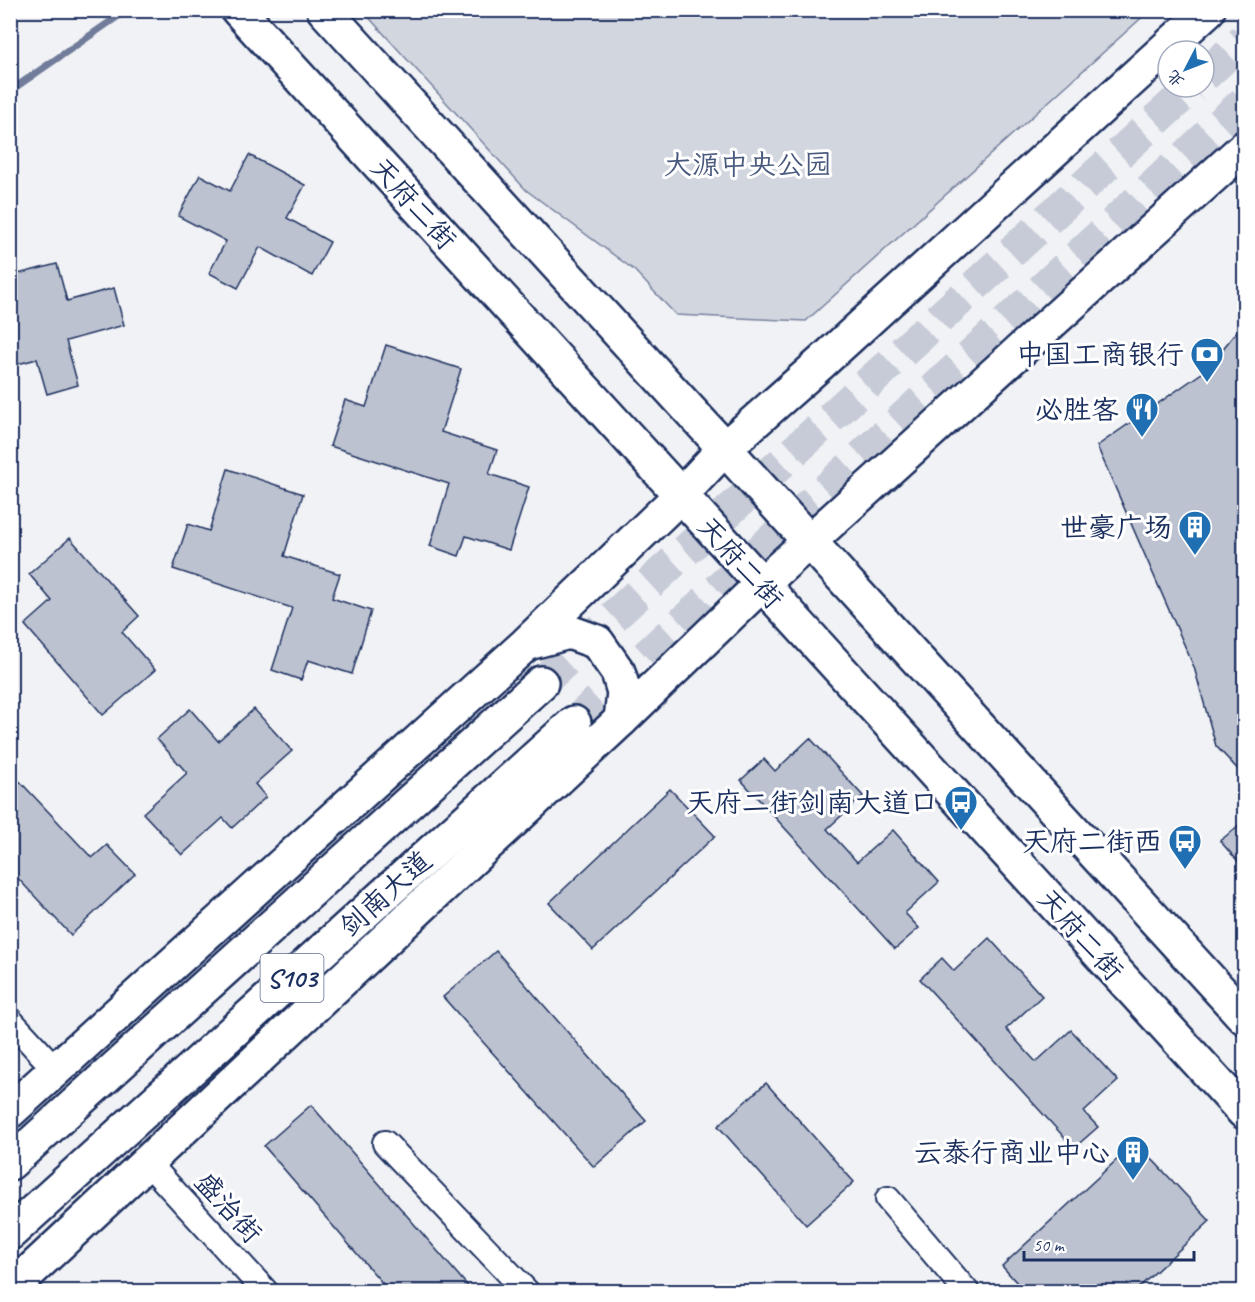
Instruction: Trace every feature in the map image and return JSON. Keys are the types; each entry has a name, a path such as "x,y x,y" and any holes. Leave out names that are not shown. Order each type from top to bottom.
{"main road":[{"name":"天府二街","path":"238,10 1245,1112"},
{"path":"324,10 1245,1017"},
{"path":"10,1111 526,644 681,495 724,448 830,355 1208,10"},
{"path":"10,1290 621,720 762,584 1245,148"},
{"path":"526,644 569,632 597,642 618,672 624,692 621,720"},
{"name":"剑南大道","path":"10,1164 541,683"},
{"name":"剑南大道","path":"10,1233 574,723"}],"street":[{"path":"10,1020 56,1070"},
{"path":"385,1143 527,1292"},
{"name":"盛治街","path":"148,1163 266,1292"},
{"path":"888,1199 967,1292"}],"green space":[{"name":"大源中央公园","path":"363,11 1149,11 806,321 676,315 634,270 526,190"}],"building":[{"path":"249,155 305,185 287,218 330,242 312,276 260,247 238,288 209,273 226,241 178,216 200,175 230,191"},
{"path":"57,264 67,301 114,288 124,325 66,341 78,385 47,394 37,359 10,366 10,276"},
{"name":"世豪广场","path":"1245,321 1245,777 1216,746 1194,667 1097,446 1206,370"},
{"path":"386,345 461,369 441,432 497,450 489,474 529,487 509,550 466,536 459,556 430,546 449,484 330,446 345,400 366,407"},
{"path":"228,469 303,494 284,556 340,574 332,598 371,611 352,674 308,660 301,680 272,670 292,608 173,569 188,524 209,531"},
{"path":"70,538 139,616 122,632 155,670 103,715 25,625 52,601 29,574"},
{"path":"190,709 218,741 254,709 292,751 255,784 266,797 232,828 223,818 182,855 143,813 187,773 157,739"},
{"path":"810,738 863,796 827,829 857,862 893,830 939,882 905,913 919,928 895,949 741,780 764,759 775,771"},
{"path":"10,771 92,858 107,845 135,874 71,935 10,870"},
{"path":"670,789 715,836 593,950 549,903"},
{"path":"1245,820 1245,869 1220,841"},
{"path":"989,938 1042,996 1006,1029 1036,1062 1071,1030 1118,1081 1084,1112 1098,1127 1074,1148 920,979 942,958 954,971"},
{"path":"496,951 646,1121 594,1167 443,997"},
{"path":"766,1083 854,1182 806,1225 718,1126"},
{"path":"311,1105 473,1292 390,1292 264,1146"},
{"name":"云泰行商业中心","path":"1136,1142 1210,1221 1134,1292 1025,1292 1002,1266"}],"waterway":[{"path":"10,91 127,10"}],"tunnel":[{"path":"1216,65 1244,39"},
{"path":"541,683 1179,99"},
{"path":"574,723 1244,102"}],"place":[{"name":"中国工商银行","path":"1207,383"},
{"name":"必胜客","path":"1142,438"},
{"name":"世豪广场","path":"1195,556"},
{"name":"天府二街剑南大道口","path":"961,831"},
{"name":"天府二街西","path":"1185,870"},
{"name":"云泰行商业中心","path":"1133,1181"}]}
